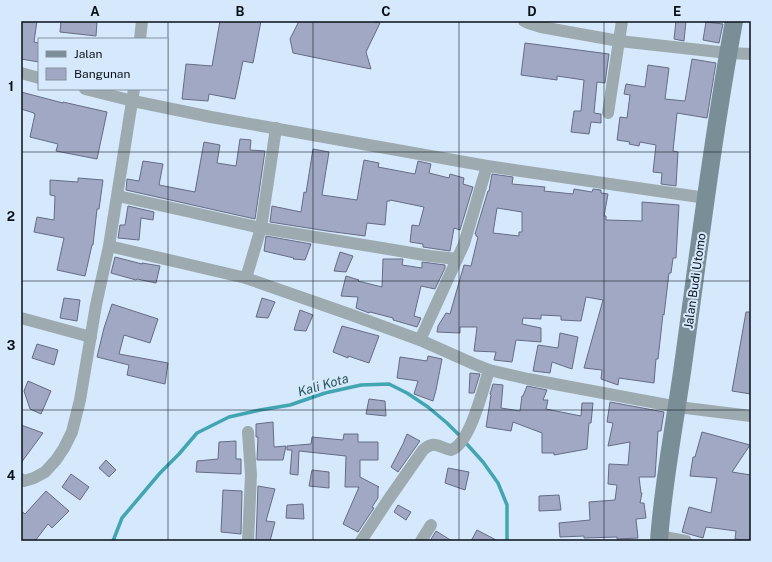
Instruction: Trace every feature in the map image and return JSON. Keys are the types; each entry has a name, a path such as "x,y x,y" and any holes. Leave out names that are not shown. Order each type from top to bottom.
{"street":[{"path":"140,38 142,21"},
{"path":"524,21 541,26 619,41 728,53 751,54"},
{"path":"608,113 622,21"},
{"name":"Jalan Budi Utomo","path":"659,539 706,198 734,21"},
{"path":"21,73 38,78"},
{"path":"93,90 134,95 212,117 487,166 706,198"},
{"path":"21,479 24,480 34,478 44,472 56,460 72,432 80,400 96,304 110,246 134,95"},
{"path":"246,278 261,228 276,128"},
{"path":"420,340 464,244 487,166"},
{"path":"118,196 261,228 430,256 457,259"},
{"path":"110,246 246,278 420,340 489,370 528,379 678,407 751,416"},
{"path":"21,318 91,337"},
{"path":"361,541 423,450 432,444 451,450 458,446 469,430 489,370"},
{"path":"248,432 251,475 248,541"},
{"path":"421,541 431,525"},
{"path":"659,539 686,541"}],"building":[{"path":"21,21 37,21 34,42 38,43 38,62 21,59"},
{"path":"61,21 97,21 96,36 60,32"},
{"path":"220,21 261,21 253,63 243,61 235,99 209,94 208,101 182,99 186,64 212,66"},
{"path":"299,21 370,21 380,23 366,52 371,69 293,53 290,39"},
{"path":"676,21 686,21 684,41 674,39"},
{"path":"706,22 723,24 719,43 703,40"},
{"path":"525,43 609,54 605,83 597,82 594,113 601,114 601,123 591,122 589,134 571,132 574,111 581,111 584,80 557,76 557,80 521,75"},
{"path":"692,59 716,63 707,118 677,113 673,151 678,152 676,186 661,184 662,173 653,172 656,145 640,142 639,146 629,144 630,142 617,140 620,117 627,118 630,95 624,94 626,84 645,87 648,65 669,68 665,99 685,101"},
{"path":"21,92 63,103 107,112 97,159 56,151 58,144 30,137 35,114 21,109"},
{"path":"240,139 251,140 250,150 265,151 255,219 126,190 127,179 139,181 143,161 163,164 159,185 195,192 204,142 220,145 217,163 236,166"},
{"path":"313,149 329,152 322,195 357,200 364,160 379,163 378,167 415,174 418,161 431,164 429,173 449,178 450,174 464,178 463,184 473,187 460,230 454,228 450,251 423,247 423,244 410,242 412,225 419,226 424,207 390,200 387,201 385,225 367,223 365,236 270,222 272,206 301,212 304,192 306,193"},
{"path":"492,174 513,177 512,184 545,187 544,191 573,194 574,189 592,192 593,189 601,190 601,193 608,194 604,216 606,216 606,220 642,221 642,202 679,205 676,258 673,258 671,273 669,273 658,359 656,359 654,383 619,378 618,385 601,379 602,370 584,368 603,300 586,297 581,321 561,320 561,316 541,315 541,319 523,318 522,324 541,328 541,342 516,340 512,362 494,360 496,352 474,351 477,327 460,327 460,333 437,332 438,326 446,313 450,314 464,265 471,266 478,237 475,234 489,191","holes":["497,208 522,212 522,232 519,232 519,236 493,233"]},
{"path":"78,178 103,180 99,209 97,209 93,245 85,276 57,270 64,238 34,232 37,217 54,220 55,196 50,195 50,180 78,182"},
{"path":"128,206 154,212 153,220 141,218 139,240 118,238 120,225 125,225"},
{"path":"266,236 311,244 305,260 293,259 294,258 264,251"},
{"path":"340,252 353,256 346,272 334,271"},
{"path":"115,257 142,264 160,266 156,283 136,280 111,273"},
{"path":"383,259 403,259 402,265 422,268 422,262 445,265 435,289 421,286 414,316 421,318 417,327 393,320 393,318 369,313 356,308 358,297 341,296 346,276 359,280 358,281 382,287"},
{"path":"64,298 80,300 77,321 60,318"},
{"path":"262,298 275,302 268,318 256,317"},
{"path":"112,304 158,319 150,343 124,335 119,354 168,363 165,384 127,375 129,365 97,357"},
{"path":"300,310 313,315 306,331 294,330"},
{"path":"746,312 751,312 751,394 732,391"},
{"path":"342,326 379,336 369,363 348,356 348,358 333,352"},
{"path":"560,333 578,337 572,369 552,362 550,373 533,371 538,345 558,348"},
{"path":"37,344 58,350 54,365 32,358"},
{"path":"428,356 442,359 433,401 414,394 418,381 397,378 400,357 427,361"},
{"path":"470,373 480,374 474,393 469,393"},
{"path":"28,381 51,391 41,414 30,409 24,391"},
{"path":"493,384 503,385 501,408 520,411 522,396 527,386 547,390 543,400 548,400 546,409 581,416 582,403 593,403 591,423 589,423 587,449 554,455 554,453 542,453 542,433 513,422 511,431 486,427 490,394"},
{"path":"369,399 385,401 386,416 366,414"},
{"path":"610,402 664,412 661,431 658,431 655,477 639,477 642,493 640,503 644,503 646,518 636,519 638,538 584,538 584,536 560,537 559,523 590,520 589,502 615,500 617,485 608,484 609,464 628,465 630,442 608,446 613,423 607,422"},
{"path":"273,422 274,447 286,446 283,460 257,460 258,437 256,437 256,424"},
{"path":"21,425 43,433 21,463"},
{"path":"702,432 750,445 732,472 751,475 751,541 735,539 736,531 706,527 703,538 682,532 689,507 711,513 717,478 690,476 693,457 695,457"},
{"path":"344,434 358,434 358,442 378,442 378,460 360,460 360,477 379,487 378,498 372,507 374,508 358,532 343,524 359,487 345,487 346,456 299,451 298,475 290,474 292,450 287,450 287,446 311,444 312,437 343,440"},
{"path":"407,434 420,441 398,472 391,467"},
{"path":"236,441 236,459 241,459 241,474 196,472 197,461 218,459 219,442"},
{"path":"106,460 116,470 109,477 99,468"},
{"path":"448,468 469,472 465,490 445,483"},
{"path":"312,470 329,472 329,488 309,486"},
{"path":"71,474 89,487 80,500 62,487"},
{"path":"258,486 275,489 266,521 275,522 270,541 256,541"},
{"path":"223,490 242,491 241,534 221,532"},
{"path":"46,491 69,511 52,528 48,524 35,541 21,541 21,511 25,514"},
{"path":"559,495 561,510 539,511 539,496"},
{"path":"303,504 304,519 286,518 287,505"},
{"path":"398,505 411,512 406,520 394,512"},
{"path":"477,530 498,541 471,541"},
{"path":"436,531 452,541 430,541"}],"waterway":[{"name":"Kali Kota","path":"113,541 122,518 160,473 197,433 229,417 290,405 325,393 361,385 389,384 407,393 428,407 461,437"},
{"name":"Kali Kota","path":"465,442 483,462 498,483 507,505 507,541"}]}
